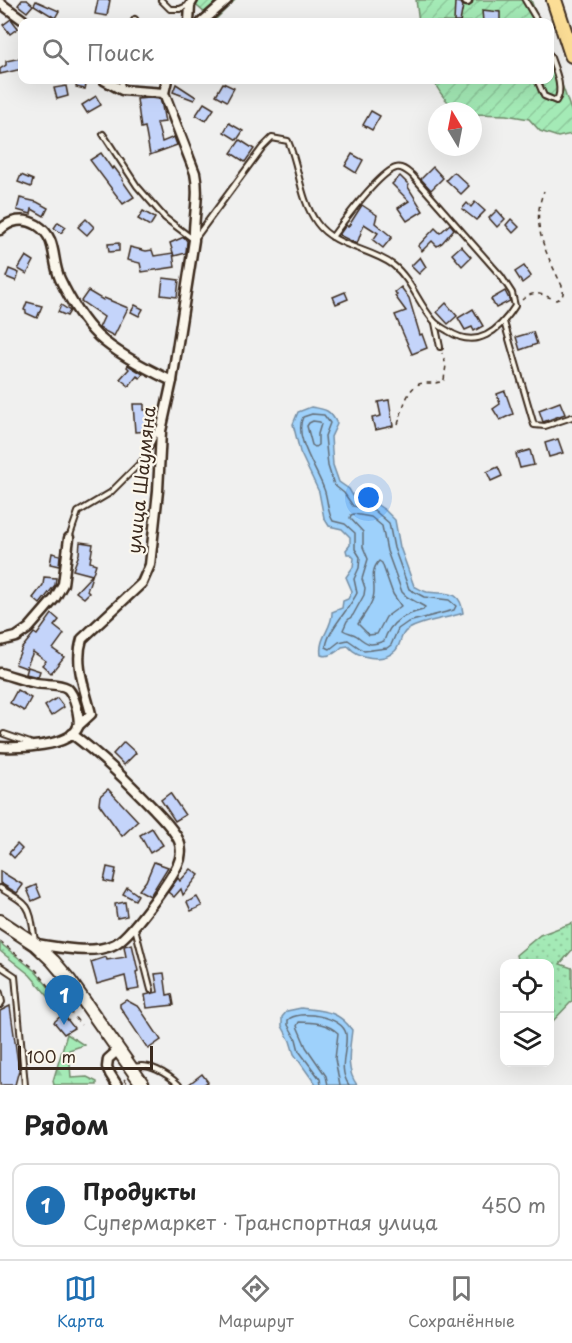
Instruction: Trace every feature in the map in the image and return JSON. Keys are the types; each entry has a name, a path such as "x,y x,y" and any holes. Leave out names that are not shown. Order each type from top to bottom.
{"highway":[{"path":"554,0 572,55"}],"main road":[{"path":"0,921 35,944 53,960 143,1085"}],"street":[{"path":"207,18 227,0"},
{"path":"189,18 191,2"},
{"path":"0,3 21,18"},
{"path":"111,84 122,90 164,93 166,84"},
{"name":"улица Шаумяна","path":"72,734 91,714 78,663 78,651 82,639 142,583 150,565 164,412 172,381 194,240 193,219 198,202 195,173 164,93"},
{"path":"0,230 6,224 16,220 38,226 52,242 58,276 76,308 98,336 143,366 172,381"},
{"path":"0,641 16,638 29,628 55,598 63,584 69,538"},
{"path":"0,673 35,683 66,687 75,701 78,726"},
{"path":"0,747 36,746 72,734 98,753 128,781 169,826 180,844 179,863 135,927 120,941 101,949 35,944"},
{"path":"117,1051 108,1059 107,1067 117,1085"}],"lane":[{"path":"161,0 170,9 180,9 191,2"},
{"path":"525,0 536,18"},
{"path":"539,84 544,96 556,101 560,90 554,71"},
{"path":"121,84 122,90"},
{"path":"103,134 137,186 165,218 194,240 248,165 272,138 288,141 293,151 301,191 318,225 332,237 394,265 407,280 434,322 440,347"},
{"path":"332,237 362,199 385,175 396,168 403,168 412,175 501,276 512,293 515,306 504,322 491,332 470,340 458,338 434,322"},
{"path":"504,322 534,425 545,426 572,417"},
{"path":"69,538 78,512 110,493 143,460 156,435 164,412"},
{"path":"4,734 36,746"},
{"path":"0,888 24,902 29,908 35,944"},
{"path":"135,927 151,990"},
{"path":"0,966 15,976 25,1085"},
{"path":"0,993 2,1002 0,1005"},
{"path":"131,1068 145,1065 179,1085"}],"path":[{"path":"515,306 533,293 538,292 556,300 564,293 539,231 538,205 544,191"},
{"path":"398,424 410,390 423,382 440,383 444,380 446,365 440,347"},
{"path":"0,941 36,970 81,1025"}],"green space":[{"path":"190,0 235,0 217,18 211,18"},
{"path":"416,0 531,0 538,18 418,18"},
{"path":"554,62 572,113 572,134 558,137 540,131 529,119 482,114 482,102 448,102 435,84 554,84"},
{"path":"572,923 572,950 560,964 572,968 572,1001 554,1020 554,959 517,959 516,955 540,935"},
{"path":"0,943 35,971 64,1005 59,1009 30,975 0,951"},
{"path":"67,1034 84,1045 69,1050 71,1078 87,1077 97,1082 97,1085 54,1085 53,1081"}],"water":[{"path":"311,407 327,411 337,424 331,437 333,465 339,482 349,489 356,501 376,504 395,520 400,547 414,586 427,592 451,594 459,600 461,605 463,613 415,626 406,631 395,651 384,657 370,658 358,654 348,646 330,655 321,655 322,643 332,618 332,612 342,608 343,601 348,599 352,591 346,577 353,567 354,558 347,554 346,550 350,545 350,537 342,529 329,526 324,518 319,492 300,452 293,424 298,412"},
{"path":"301,1008 324,1011 336,1015 347,1023 352,1030 350,1066 357,1085 316,1085 294,1054 282,1026 282,1017 287,1011"}],"building":[{"path":"22,0 27,0 33,5 27,12 18,5"},
{"path":"98,0 110,0 107,16 95,14"},
{"path":"36,1 59,11 55,18 34,5"},
{"path":"455,2 461,3 463,6 461,18 454,18"},
{"path":"482,10 500,12 500,18 483,18"},
{"path":"11,19 18,28 10,34 3,25"},
{"path":"18,59 18,70 0,74 0,69 6,65 6,61"},
{"path":"76,84 86,84 85,89 76,87"},
{"path":"176,84 196,97 194,100 173,92"},
{"path":"222,84 234,88 227,101 216,95"},
{"path":"66,86 68,96 57,99 54,88"},
{"path":"96,96 101,105 87,113 82,105"},
{"path":"137,99 160,99 165,122 157,123 162,142 174,137 177,145 150,155 145,127 141,128"},
{"path":"204,103 214,109 206,121 196,115"},
{"path":"371,111 380,116 372,130 363,125"},
{"path":"229,123 243,131 237,140 224,132"},
{"path":"240,140 254,149 245,162 231,153"},
{"path":"101,153 112,169 114,167 123,179 134,197 123,204 90,160"},
{"path":"352,154 363,160 356,173 345,166"},
{"path":"433,167 443,178 431,190 421,179"},
{"path":"454,172 469,186 461,194 446,180"},
{"path":"21,175 33,180 31,187 18,182"},
{"path":"400,176 409,185 408,187 423,211 407,221 398,208 409,201 392,184"},
{"path":"20,198 37,202 48,208 44,216 32,209 31,214 17,210"},
{"path":"475,202 485,211 476,220 462,209 467,203 471,207"},
{"path":"362,205 377,215 375,223 392,237 383,248 373,240 378,233 364,224 357,244 339,235 346,225 348,227"},
{"path":"497,210 505,219 497,227 489,218"},
{"path":"143,211 155,218 150,226 138,219"},
{"path":"86,219 94,227 87,235 78,227"},
{"path":"511,219 519,227 513,233 506,225"},
{"path":"58,222 66,227 61,233 54,228"},
{"path":"450,224 454,229 442,243 437,246 432,241 422,251 418,246 435,228 440,233"},
{"path":"184,237 187,241 186,253 174,256 170,243"},
{"path":"119,243 119,251 109,252 108,244"},
{"path":"461,246 471,257 462,266 452,254"},
{"path":"130,247 146,251 152,250 154,256 173,253 175,267 142,272 140,263 127,260"},
{"path":"26,256 34,261 27,274 18,269"},
{"path":"420,257 426,267 419,274 411,266"},
{"path":"524,266 531,276 522,283 515,272"},
{"path":"9,269 19,273 16,281 6,277"},
{"path":"163,278 179,280 177,297 161,295"},
{"path":"401,287 409,298 420,335 422,334 427,348 412,354 395,315 406,311 395,296 397,295 395,292"},
{"path":"88,291 103,300 104,298 128,308 114,336 99,328 104,317 81,301"},
{"path":"505,291 510,301 496,308 491,299"},
{"path":"345,292 348,299 336,304 333,297"},
{"path":"27,302 42,306 37,318 24,310"},
{"path":"446,303 457,316 448,324 437,312"},
{"path":"61,305 70,311 67,316 58,312"},
{"path":"135,305 143,309 139,316 131,312"},
{"path":"473,309 483,326 474,331 472,327 465,330 458,318"},
{"path":"533,332 537,344 520,350 516,337"},
{"path":"128,365 143,374 140,378 137,376 129,386 120,379 129,369"},
{"path":"505,391 513,414 500,420 493,409 500,404 497,394"},
{"path":"389,400 393,426 375,430 372,418 381,416 378,402"},
{"path":"560,402 565,414 543,422 539,410"},
{"path":"133,404 144,404 144,410 150,410 152,431 135,432"},
{"path":"558,439 563,453 549,457 545,443"},
{"path":"530,450 534,465 520,468 516,454"},
{"path":"498,467 502,476 491,481 487,472"},
{"path":"80,542 93,544 90,562 96,564 87,591 89,593 84,598 76,592 92,575 73,570 79,554"},
{"path":"52,553 60,555 59,566 50,564"},
{"path":"44,577 56,578 55,585 40,604 33,598 43,585"},
{"path":"52,614 59,620 54,626 64,634 53,649 64,657 51,673 42,665 46,661 33,652 26,668 15,664 22,648 34,633 37,635"},
{"path":"28,667 40,671 38,677 26,674"},
{"path":"17,690 31,698 24,711 10,703"},
{"path":"57,698 64,707 51,716 45,706"},
{"path":"124,742 136,753 124,765 113,754"},
{"path":"108,789 138,821 122,836 99,804 100,796"},
{"path":"170,793 185,815 175,821 161,800"},
{"path":"152,828 163,845 150,853 140,835"},
{"path":"17,844 22,849 14,858 9,853"},
{"path":"154,862 168,867 150,896 139,890 146,881"},
{"path":"107,867 116,869 113,883 104,881"},
{"path":"191,869 199,875 183,895 181,889 174,897 168,892 178,878 180,881"},
{"path":"0,871 23,885 17,893 0,883"},
{"path":"36,885 41,897 32,901 27,889"},
{"path":"127,887 138,895 135,900 123,894"},
{"path":"197,897 202,906 191,911 187,902"},
{"path":"125,902 127,916 117,918 115,904"},
{"path":"132,944 139,989 128,991 125,976 97,984 91,962 106,957 107,960 126,957 124,946"},
{"path":"164,973 167,995 172,994 174,1005 147,1008 145,995 158,992 155,974"},
{"path":"126,1000 139,1007 161,1040 148,1049 120,1007 120,1004"},
{"path":"10,1006 19,1070 15,1085 0,1085 0,1011"},
{"path":"63,1014 74,1028 64,1034 54,1022"},
{"path":"202,1074 208,1082 203,1085 188,1085"}],"place":[{"name":"Продукты","path":"64,1025"}]}
